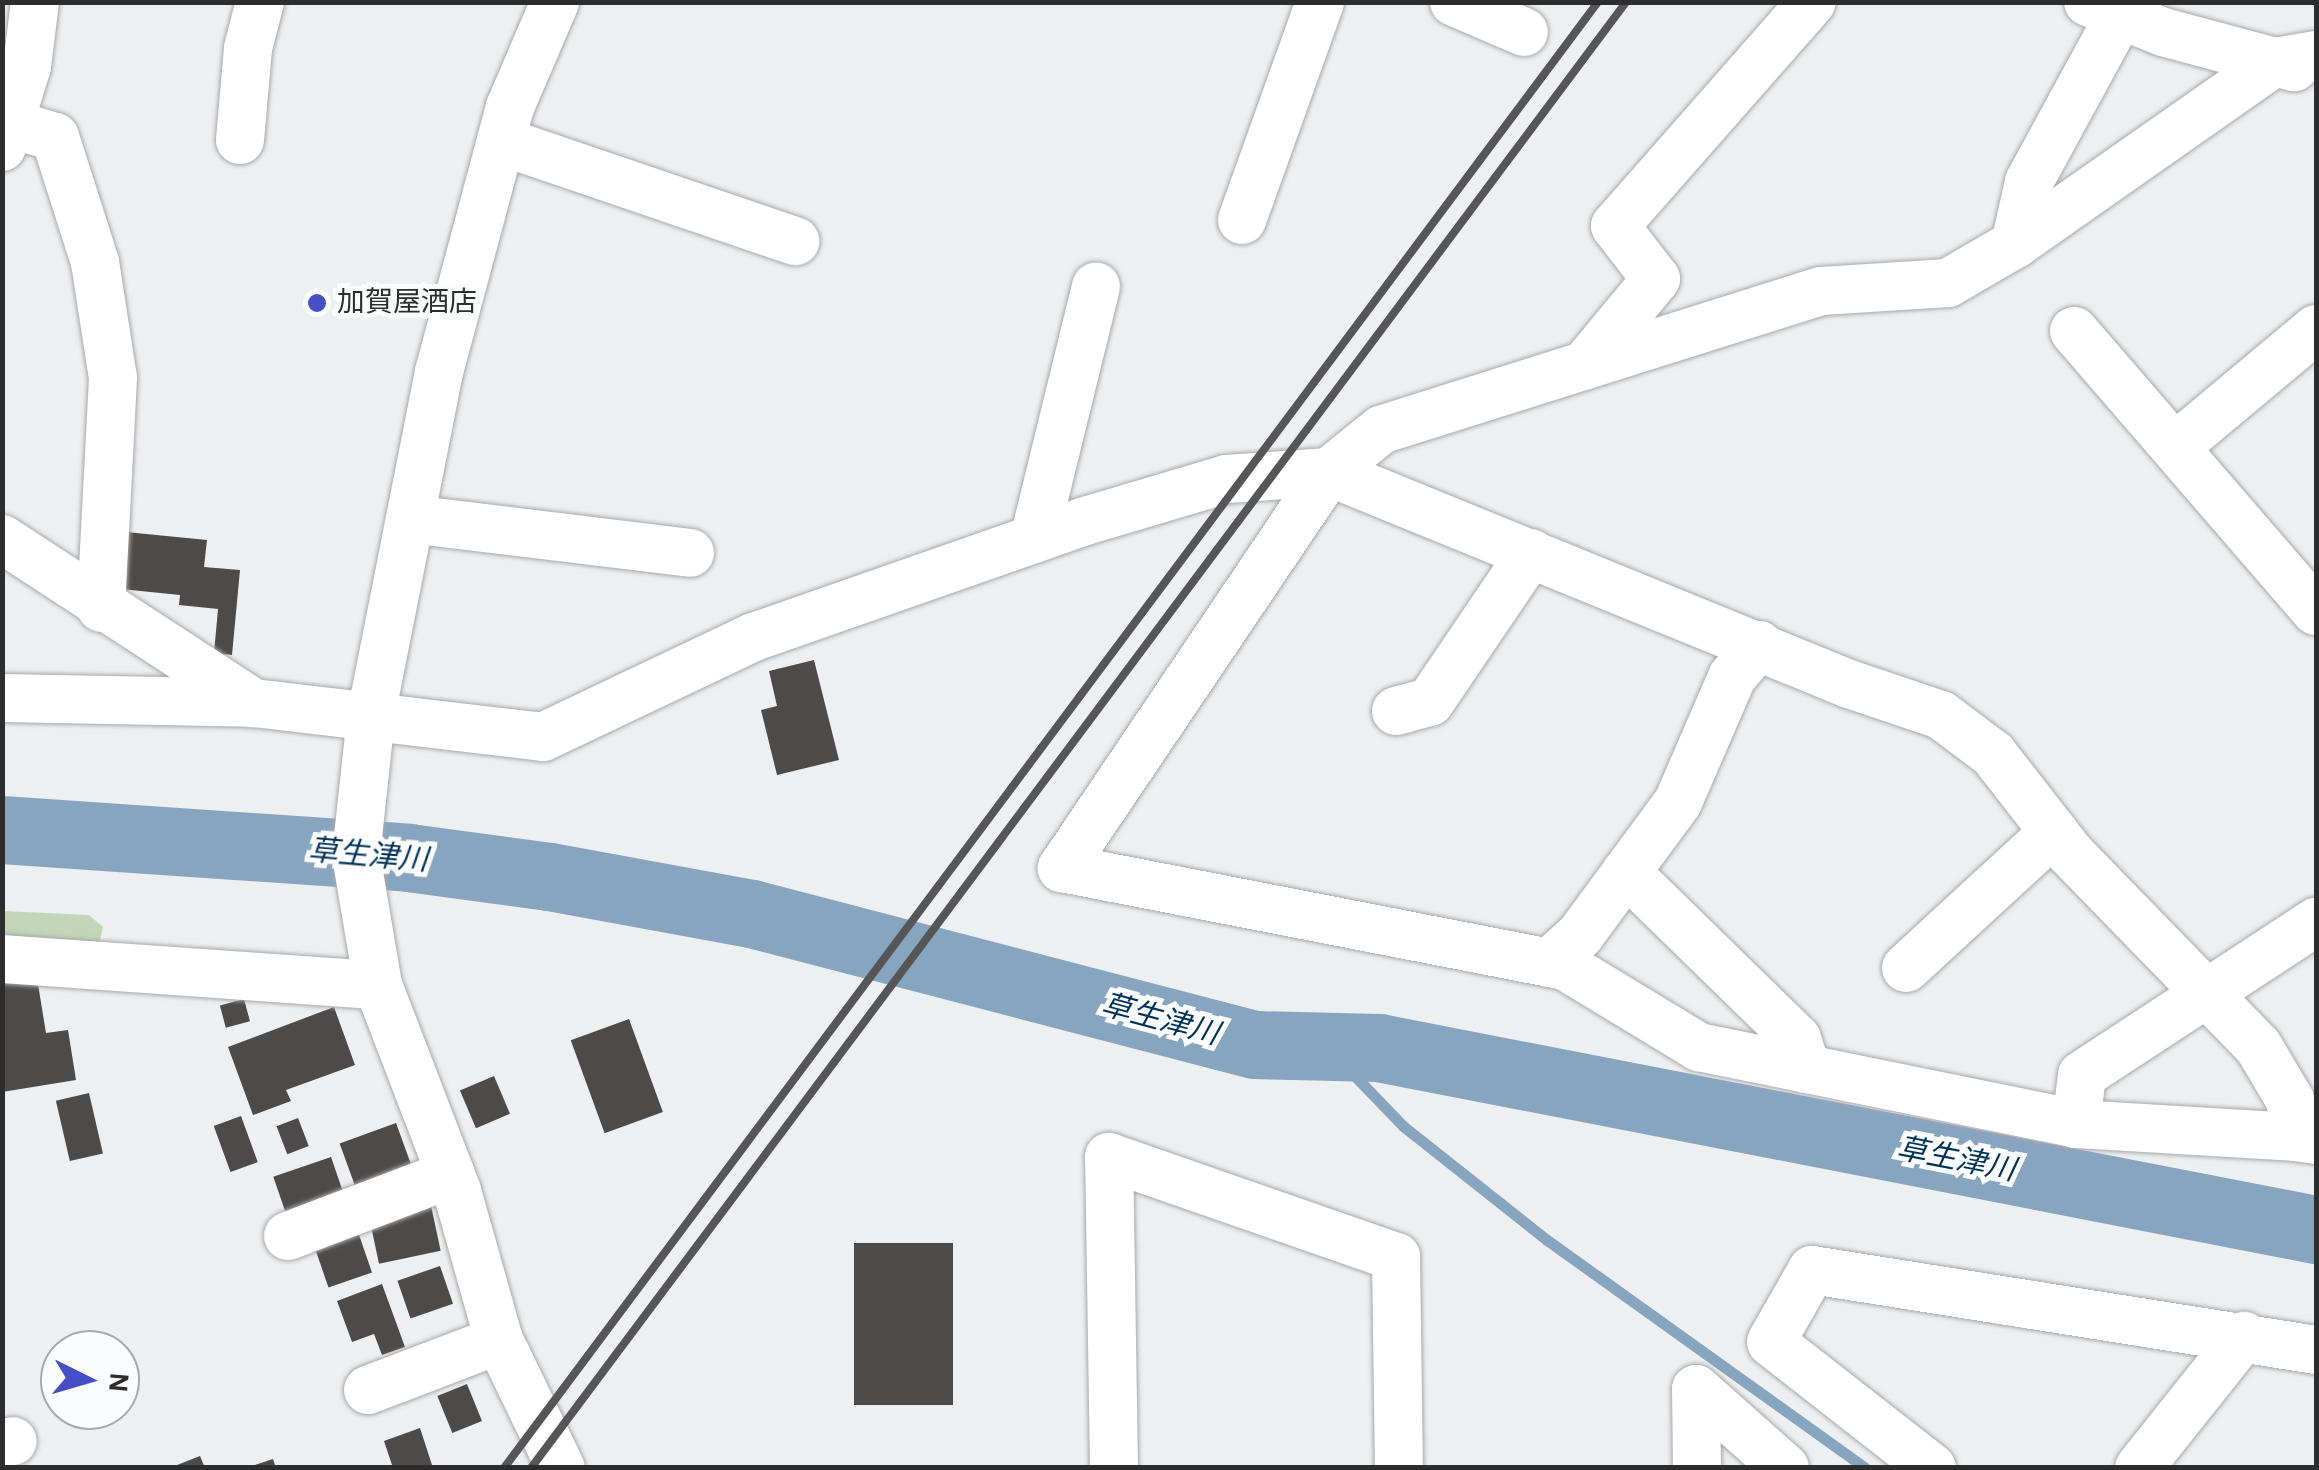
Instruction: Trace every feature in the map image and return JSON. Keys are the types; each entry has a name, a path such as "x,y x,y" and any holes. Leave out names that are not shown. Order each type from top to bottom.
{"street":[{"path":"35,2 7,136 55,138 95,262 113,378 101,608"},
{"path":"240,140 248,48 260,2"},
{"path":"554,2 500,141 439,372 369,730 356,855 375,971 450,1174 499,1340 561,1468"},
{"path":"1242,220 1320,2"},
{"path":"1454,2 1524,32"},
{"path":"1584,366 1656,280 1615,226 1812,2"},
{"path":"2015,244 2029,182 2112,7 2303,63"},
{"path":"2,698 254,703 369,730 543,737 754,637 1034,539 1226,479 1329,472 1940,715 1993,754 2054,832 2202,992 2258,1046 2290,1100 2306,1139 2076,1124 1699,1047 1566,966 1062,868 1329,472 1382,430 1821,291 1948,283 2303,63"},
{"path":"500,141 795,241"},
{"path":"1034,539 1096,287"},
{"path":"2175,448 2316,328"},
{"path":"2074,331 2316,611"},
{"path":"410,519 690,553"},
{"path":"2,540 101,608 254,703"},
{"path":"1396,712 1430,702 1531,553"},
{"path":"1549,963 1580,934 1678,802 1732,677 1759,646"},
{"path":"1906,968 2054,832"},
{"path":"1626,872 1797,1038 1807,1069"},
{"path":"2076,1124 2082,1075 2202,992 2316,922"},
{"path":"2,959 375,971"},
{"path":"1114,1468 1109,1157 1396,1256 1399,1468"},
{"path":"288,1236 450,1174"},
{"path":"1932,1468 1770,1342 1812,1270 2316,1350"},
{"path":"2139,1468 2244,1336"},
{"path":"368,1390 499,1340"},
{"path":"1697,1468 1696,1389 1785,1468"}],"green space":[{"path":"3,911 89,915 103,927 98,949 3,945"}],"building":[{"path":"126,532 207,540 204,567 240,570 232,655 214,653 218,609 179,605 180,595 121,589"},
{"path":"814,660 839,760 777,775 761,710 777,706 769,671"},
{"path":"37,978 46,1033 68,1030 76,1080 2,1092 2,984"},
{"path":"244,999 250,1021 226,1028 220,1005"},
{"path":"334,1007 355,1065 286,1090 291,1101 253,1115 228,1047"},
{"path":"629,1019 663,1112 605,1133 571,1040"},
{"path":"494,1076 510,1114 476,1128 460,1090"},
{"path":"89,1093 103,1153 70,1161 56,1101"},
{"path":"241,1116 258,1162 231,1172 214,1126"},
{"path":"298,1118 309,1146 287,1154 277,1126"},
{"path":"396,1123 413,1169 356,1190 340,1144"},
{"path":"331,1157 347,1203 289,1223 273,1177"},
{"path":"429,1196 441,1251 379,1264 367,1209"},
{"path":"357,1229 372,1272 328,1287 314,1244"},
{"path":"854,1243 953,1243 953,1405 854,1405"},
{"path":"440,1266 453,1304 410,1318 397,1281"},
{"path":"382,1284 405,1347 382,1355 374,1334 352,1342 337,1301"},
{"path":"467,1384 482,1421 452,1433 437,1396"},
{"path":"420,1428 433,1468 393,1468 384,1441"},
{"path":"200,1456 205,1468 172,1468 172,1467"},
{"path":"273,1459 276,1468 249,1467"}],"waterway":[{"name":"草生津川","path":"2,830 409,858 550,877 752,914 1255,1045 1379,1048 2316,1230"},
{"path":"1327,1047 1403,1126 1547,1240 1865,1468"}],"railway":[{"path":"504,1468 1598,2"},
{"path":"531,1468 1626,2"}],"place":[{"name":"加賀屋酒店","path":"317,303"}]}
